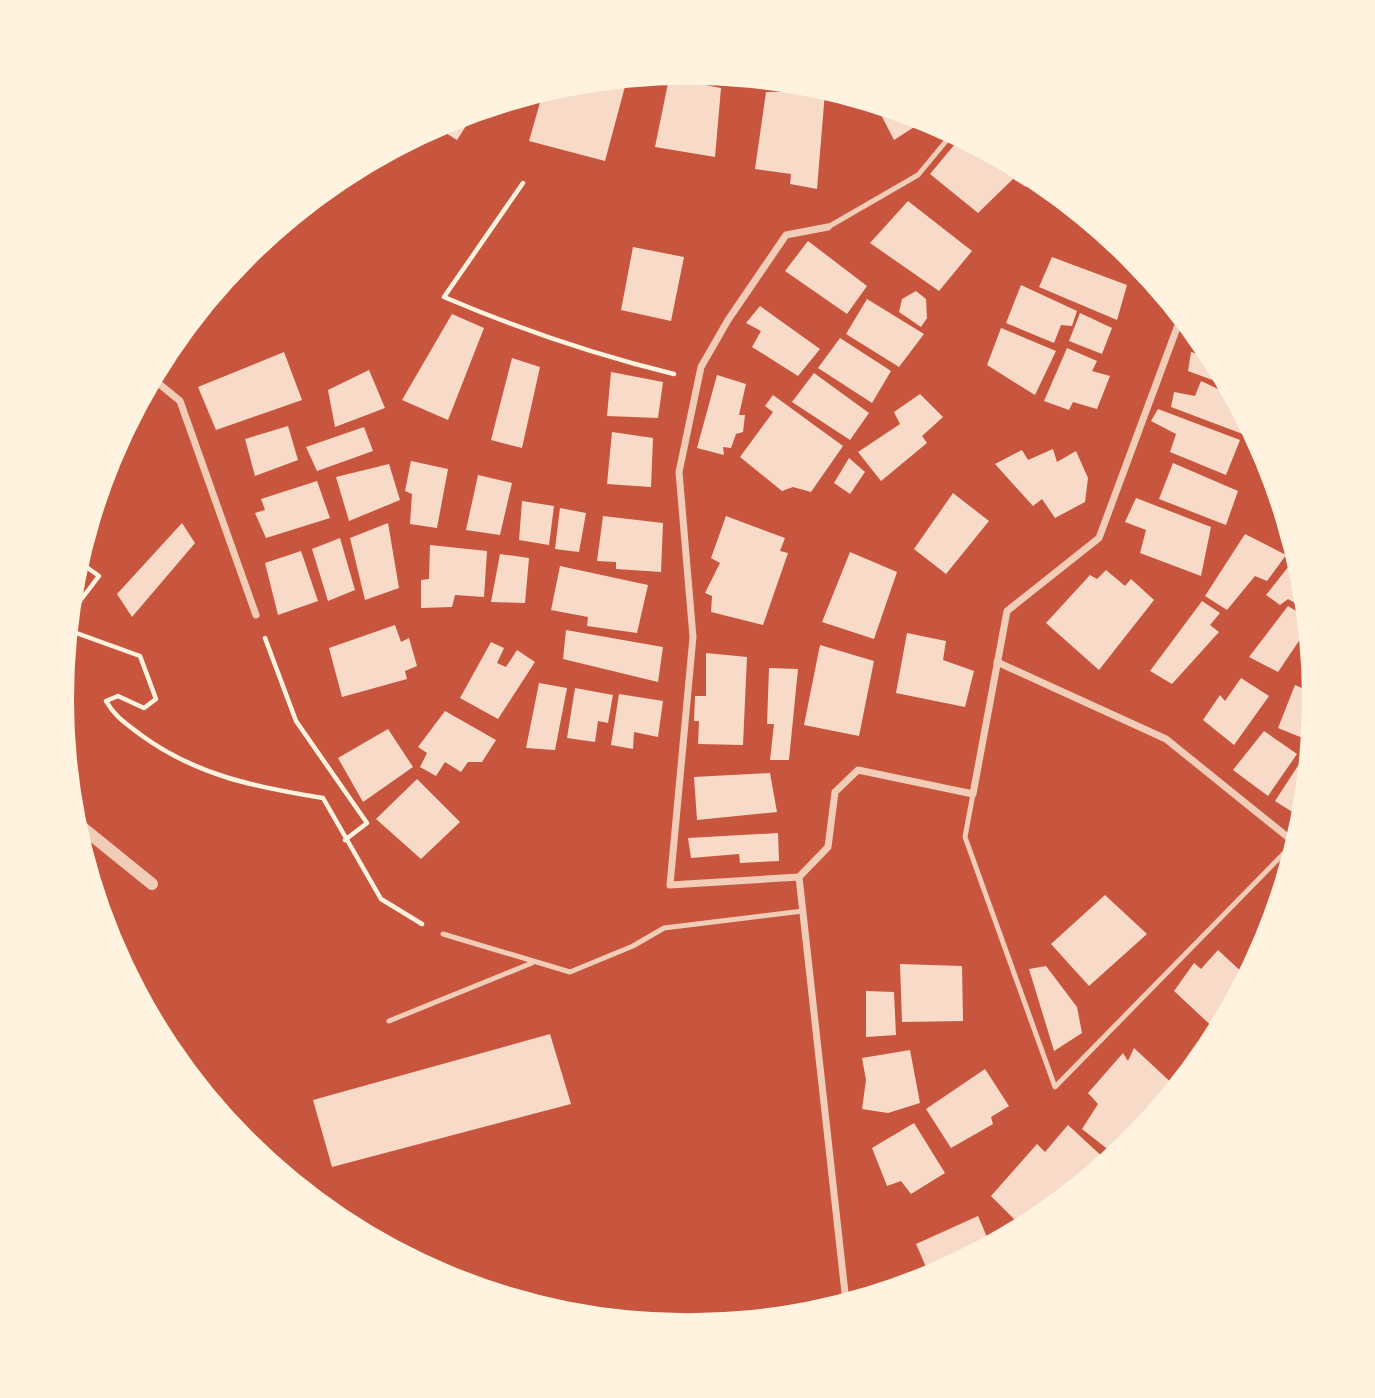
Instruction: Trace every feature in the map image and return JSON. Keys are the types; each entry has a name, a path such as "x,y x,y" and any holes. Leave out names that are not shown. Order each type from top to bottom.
{"street":[{"path":"828,228 786,235 728,320 701,367 679,472 693,637 670,885 799,877 828,847 835,792 858,769 973,794 1007,611 1099,538 1177,328"},
{"path":"160,385 180,401 256,615"},
{"path":"998,662 1167,738 1286,836"},
{"path":"88,832 152,884"},
{"path":"799,877 845,1292"}],"lane":[{"path":"828,228 918,175 945,142"},
{"path":"973,794 965,838 1055,1087 1281,857"},
{"path":"443,934 570,972 633,946 664,928 803,911"},
{"path":"389,1021 533,963"}],"path":[{"path":"523,183 444,297 515,327 598,355 699,379"},
{"path":"82,598 99,576 88,568"},
{"path":"256,615 296,720 367,823 345,840"},
{"path":"78,633 140,656 156,699 145,708 118,696 106,701 114,715 171,757 251,786 323,798 381,899 410,918"}],"building":[{"path":"667,86 721,88 715,157 655,147"},
{"path":"625,88 605,161 529,141 540,104"},
{"path":"766,92 824,101 817,189 790,184 791,174 755,169"},
{"path":"882,117 912,128 894,140"},
{"path":"465,127 457,140 448,134"},
{"path":"954,146 1026,186 1013,179 978,213 930,174"},
{"path":"908,201 972,251 939,291 870,243"},
{"path":"808,241 867,286 847,314 785,271"},
{"path":"633,247 684,257 671,321 621,310"},
{"path":"1052,257 1127,285 1117,320 1039,287"},
{"path":"1021,285 1077,311 1072,326 1061,325 1054,343 1006,323"},
{"path":"916,291 926,299 927,318 921,327 899,312 902,299"},
{"path":"867,299 924,334 899,367 846,334"},
{"path":"760,306 820,349 798,376 752,347 761,331 746,323"},
{"path":"1080,313 1112,328 1102,354 1069,341"},
{"path":"452,314 484,328 448,420 402,400"},
{"path":"1001,328 1056,351 1035,395 987,365"},
{"path":"840,338 891,371 872,403 818,368"},
{"path":"1067,348 1097,361 1092,371 1110,376 1097,409 1073,402 1069,410 1044,401"},
{"path":"284,352 302,400 216,430 198,387"},
{"path":"1191,352 1195,353 1211,380 1188,371"},
{"path":"512,358 540,367 522,448 491,440"},
{"path":"369,370 385,408 335,427 328,390"},
{"path":"611,372 663,382 658,418 607,416"},
{"path":"814,373 869,413 850,440 792,402"},
{"path":"717,375 746,384 739,415 745,415 743,432 736,434 731,448 723,447 724,455 697,448"},
{"path":"1201,381 1217,388 1241,433 1171,407 1174,392 1195,396"},
{"path":"920,394 943,417 922,436 927,443 881,481 858,452 900,424 894,412"},
{"path":"773,395 843,446 811,492 793,487 782,491 740,457 773,412 765,406"},
{"path":"1158,409 1240,440 1226,475 1170,452 1176,434 1151,421"},
{"path":"288,426 298,460 255,476 245,439"},
{"path":"364,427 373,451 317,471 306,447"},
{"path":"612,432 653,438 651,487 607,484"},
{"path":"1053,449 1057,462 1076,451 1088,478 1085,502 1055,518 1042,499 1033,506 995,464 1022,450 1028,460"},
{"path":"849,458 865,472 850,494 834,483"},
{"path":"411,461 448,469 437,528 410,524 412,494 405,491"},
{"path":"1173,463 1238,491 1226,525 1159,499"},
{"path":"389,464 400,500 349,521 336,477"},
{"path":"478,475 512,483 500,535 466,530"},
{"path":"317,481 330,518 266,538 255,513 265,510 261,499"},
{"path":"953,493 989,521 946,574 914,549"},
{"path":"1136,498 1211,527 1201,576 1140,553 1146,530 1125,522"},
{"path":"522,501 554,506 549,545 519,540"},
{"path":"560,508 586,513 579,552 555,549"},
{"path":"603,516 663,523 661,572 616,569 616,562 597,561"},
{"path":"726,516 785,538 780,551 788,553 763,625 711,612 712,596 705,593 720,563 711,558"},
{"path":"182,523 195,543 132,617 117,594"},
{"path":"388,523 399,588 365,600 350,538"},
{"path":"1245,534 1284,554 1267,581 1255,576 1227,610 1205,596"},
{"path":"340,538 355,590 328,601 312,549"},
{"path":"430,545 487,551 484,597 455,595 452,607 421,608 421,580 429,579"},
{"path":"301,551 318,601 278,615 265,563"},
{"path":"850,552 897,572 874,639 822,622"},
{"path":"500,554 529,558 525,603 491,602"},
{"path":"560,566 648,585 637,633 587,626 588,617 551,610"},
{"path":"1287,568 1293,602 1288,599 1280,605 1266,595"},
{"path":"1106,570 1125,586 1131,579 1154,600 1099,670 1046,623 1090,575 1097,579"},
{"path":"1202,601 1220,613 1210,625 1219,632 1172,684 1150,671"},
{"path":"1288,606 1295,610 1298,642 1278,672 1249,657"},
{"path":"395,625 401,642 409,638 417,666 405,671 407,679 342,697 329,648"},
{"path":"566,630 663,647 658,682 563,659"},
{"path":"907,633 946,641 943,660 974,671 965,707 896,693"},
{"path":"491,642 504,648 497,663 506,667 517,650 535,662 498,719 460,698"},
{"path":"820,645 874,661 859,736 804,725"},
{"path":"706,653 747,657 743,745 698,744 699,721 694,721 695,696 706,696"},
{"path":"769,668 798,669 789,760 770,760 774,724 767,724"},
{"path":"1241,678 1269,696 1234,745 1203,720 1220,695 1225,701"},
{"path":"539,683 567,688 555,750 526,748"},
{"path":"1295,685 1301,688 1300,737 1278,728"},
{"path":"575,688 613,695 608,723 598,721 595,742 567,738"},
{"path":"619,694 663,701 658,737 634,732 633,749 611,745"},
{"path":"445,711 496,740 482,762 468,762 461,772 445,762 436,776 420,767 427,753 418,747"},
{"path":"388,729 413,767 363,802 338,758"},
{"path":"1264,731 1297,754 1268,796 1233,770"},
{"path":"1297,767 1291,811 1275,801"},
{"path":"770,773 777,812 697,820 694,777"},
{"path":"417,779 460,822 421,859 376,819"},
{"path":"778,833 779,861 740,863 739,854 691,858 688,838"},
{"path":"1105,895 1147,934 1089,986 1051,944"},
{"path":"1218,950 1239,969 1208,1023 1174,991 1194,963 1201,969"},
{"path":"900,964 962,966 963,1021 902,1022"},
{"path":"1046,966 1077,1007 1082,1033 1054,1051 1029,969"},
{"path":"866,991 894,992 896,1035 866,1037"},
{"path":"550,1034 571,1104 332,1167 313,1100"},
{"path":"1134,1048 1169,1080 1106,1148 1082,1129 1098,1104 1088,1093 1123,1053 1128,1061"},
{"path":"910,1050 920,1103 888,1113 862,1109 866,1080 862,1058"},
{"path":"985,1069 1009,1106 991,1117 993,1124 951,1148 926,1109"},
{"path":"914,1123 945,1173 911,1194 901,1181 887,1186 872,1148"},
{"path":"1068,1125 1099,1154 1061,1186 1014,1219 991,1196 1037,1144 1045,1152"},
{"path":"978,1216 986,1235 925,1265 916,1244"}]}
